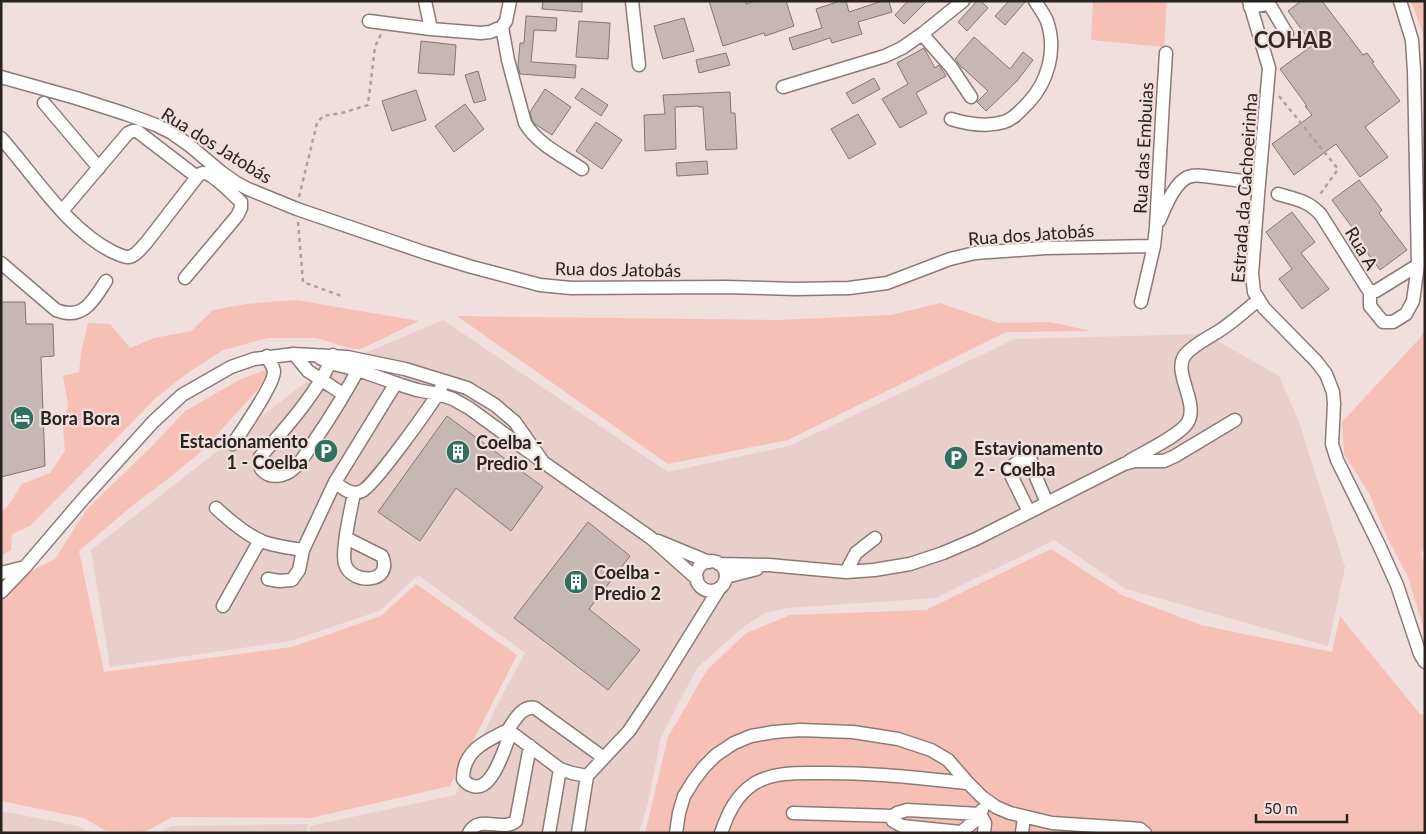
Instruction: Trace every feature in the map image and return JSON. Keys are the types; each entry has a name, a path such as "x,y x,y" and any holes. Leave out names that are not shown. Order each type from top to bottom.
{"street":[{"path":"425,1 431,29"},
{"path":"369,21 431,29 490,32 502,27 506,21 510,1"},
{"path":"632,1 638,66"},
{"path":"783,87 885,56 902,48 963,1"},
{"path":"951,119 975,124 1002,122 1012,118 1036,94 1048,69 1051,47 1047,21 1035,1"},
{"path":"1370,292 1370,306 1383,322 1393,322 1406,314 1412,301 1418,265 1414,56 1412,40 1400,1"},
{"path":"1250,4 1267,4 1271,7 1287,34"},
{"name":"Estrada da Cachoeirinha","path":"1250,4 1270,68 1252,274 1254,292 1264,308 1316,361 1326,374 1333,392 1332,444 1334,452 1397,585 1412,633 1425,662"},
{"path":"502,27 508,60 525,123 529,131 536,138 582,169"},
{"path":"922,34 952,67 971,97"},
{"name":"Rua das Embuias","path":"1154,246 1166,53"},
{"name":"Rua dos Jatobás","path":"1,77 126,114 156,125 189,145 235,182 297,209 472,267 540,285 571,288 725,287 796,289 870,286 887,283 950,259 975,253 1046,248 1154,246"},
{"path":"44,103 99,168"},
{"path":"62,211 128,133 133,131 150,140 197,177"},
{"path":"1,138 62,211 87,236 100,246 121,256 128,257 136,253 146,243 200,174 205,173 212,176 242,205 237,216 185,278"},
{"path":"1156,227 1175,190 1187,177 1195,175 1259,183"},
{"name":"Rua A","path":"1278,194 1300,200 1312,206 1322,215 1370,292 1376,291 1418,265"},
{"path":"1141,302 1154,246"},
{"path":"1,264 56,310 64,313 71,314 85,308 106,281"},
{"path":"697,579 698,570 705,563 769,565 846,572 874,570 926,560 976,539 1124,464 1184,427 1189,421 1191,413 1181,368 1185,355 1220,331 1258,300"},
{"path":"294,354 308,371 343,394"},
{"path":"1,592 153,422 182,395 231,367 254,359 294,354 313,355 361,365 405,369 467,388 496,405 507,414 519,427 543,462"},
{"path":"233,444 269,387 273,376 273,368 267,356"},
{"path":"331,359 320,380 300,409 260,457 259,466 264,473 276,476 284,475 300,463 332,416 361,365"},
{"path":"361,365 396,383 453,399 469,408 651,538 697,579 706,590 719,589"},
{"path":"335,482 345,490 354,493 364,491 438,394 444,381"},
{"path":"268,579 279,581 292,580 299,570 303,550 335,482 396,383"},
{"path":"1124,464 1135,461 1164,461 1184,452 1235,420"},
{"path":"1029,512 1008,469 1029,454 1047,503"},
{"path":"346,538 354,493"},
{"path":"216,508 242,530 260,540 274,545 303,550"},
{"path":"578,833 587,776 629,731 725,582 726,572 714,563 651,538"},
{"path":"846,572 856,553 875,538"},
{"path":"224,606 260,540"},
{"path":"726,577 769,565"},
{"path":"1,573 25,567"},
{"path":"704,614 706,590"},
{"path":"587,776 560,768 509,731 526,708 535,708 604,758"},
{"path":"676,833 679,812 684,796 694,780 716,755 734,743 751,736 800,730 853,732 898,739 931,750 948,760 982,797 996,807 1052,828 1140,829 1145,833"},
{"path":"469,833 474,826 479,824 486,823 505,826 510,825 516,820 530,746"},
{"path":"549,833 560,768"},
{"path":"721,833 728,813 745,791 766,777 780,774 837,772 880,774 968,783"},
{"path":"893,816 893,821 902,826 960,832 976,820 980,814 983,808 982,797"},
{"path":"793,814 893,816 902,810 908,810 980,814"},
{"path":"980,814 985,823 984,833"},
{"path":"1022,833 1024,817"}],"path":[{"path":"344,297 303,282 297,209 300,186 318,124 323,116 342,113 368,105 375,47 385,23"},
{"path":"1268,83 1338,169 1312,206"}],"shaded area":[{"path":"1093,1 1167,1 1164,47 1091,40"},
{"path":"1411,1 1425,1 1425,88 1423,33"},
{"path":"296,300 419,321 361,349 353,349 316,338 268,338 223,350 189,372 157,397 30,526 12,534 11,550 1,556 1,513 8,506 22,484 50,473 65,451 63,428 68,404 63,376 79,372 81,352 88,323 110,324 130,348 154,338 191,331 213,310 246,304"},
{"path":"940,303 998,323 1050,322 1091,331 1006,332 788,440 668,464 457,316 776,320 891,315"},
{"path":"443,320 668,472 789,446 1015,339 1205,334 1279,376 1299,422 1345,567 1328,646 1126,589 1054,540 936,598 787,608 765,613 742,628 697,668 661,737 648,803 639,833 309,833 310,826 455,795 498,703 525,653 418,575 379,611 290,641 110,667 91,550 316,374"},
{"path":"1425,329 1425,547 1421,554 1425,567 1425,634 1408,577 1386,535 1369,493 1344,454 1342,422 1420,338"},
{"path":"280,365 205,448 79,551 104,672 292,647 381,616 416,584 517,655 450,786 311,818 172,817 145,832 106,831 84,818 1,801 1,598 11,581 55,559 87,509 185,411 241,379"},
{"path":"1051,549 1122,595 1201,625 1332,652 1340,616 1420,714 1425,714 1425,833 645,833 668,737 707,670 746,633 790,615 926,610"},
{"path":"1,811 78,826 92,833 1,833"},
{"path":"308,824 307,833 161,833 171,826"}],"building":[{"path":"543,1 582,1 582,12 542,9"},
{"path":"709,1 746,1 746,4 756,1 786,1 794,26 765,36 764,33 723,46"},
{"path":"840,1 846,1 849,12 882,1 889,1 892,12 858,22 862,34 832,43 830,38 793,50 789,38 822,28 816,9"},
{"path":"908,1 927,1 904,24 895,15"},
{"path":"977,1 981,1 988,8 967,31 958,22"},
{"path":"1009,1 1026,1 1005,25 995,16"},
{"path":"1301,1 1322,1 1363,55 1367,53 1374,62 1372,63 1400,101 1365,127 1388,157 1360,177 1336,144 1294,175 1272,144 1312,115 1280,69 1313,45 1288,11"},
{"path":"526,16 557,18 556,31 534,30 531,62 576,65 575,78 520,74 518,66 520,43 524,43"},
{"path":"684,18 694,51 663,59 654,26"},
{"path":"579,21 610,23 608,59 576,57"},
{"path":"974,37 1010,69 1023,52 1033,60 1017,81 986,111 977,102 988,91 962,68 955,59"},
{"path":"421,41 456,45 454,75 418,73"},
{"path":"924,48 935,68 939,65 946,76 916,93 927,113 900,128 882,99 908,84 897,63"},
{"path":"726,53 730,65 699,73 696,60"},
{"path":"478,71 486,100 474,103 465,75"},
{"path":"874,78 880,89 853,104 846,93"},
{"path":"582,88 608,105 601,116 575,98"},
{"path":"545,89 571,107 552,135 535,124 530,112"},
{"path":"416,90 426,120 392,131 382,101"},
{"path":"730,92 731,113 735,113 737,149 706,150 703,107 699,106 675,107 676,149 645,151 644,115 665,114 663,95"},
{"path":"465,104 484,129 454,152 435,126"},
{"path":"858,114 876,144 849,159 831,129"},
{"path":"596,122 622,140 602,169 576,151"},
{"path":"707,161 708,174 677,176 676,163"},
{"path":"1359,180 1382,210 1379,213 1407,250 1380,270 1357,239 1360,238 1332,200"},
{"path":"1292,212 1315,242 1301,253 1329,289 1302,309 1279,279 1292,269 1266,232"},
{"name":"Bora Bora","path":"1,302 25,302 26,324 53,324 54,356 41,357 45,466 1,477"},
{"name":"Coelba - Predio 1","path":"447,416 543,487 511,531 456,488 420,541 378,512"},
{"name":"Coelba - Predio 2","path":"588,522 630,556 589,609 640,650 608,690 514,618"}],"place":[{"name":"Bora Bora","path":"22,418"},
{"name":"Estacionamento 1 - Coelba","path":"326,451"},
{"name":"Coelba - Predio 1","path":"458,452"},
{"name":"Estavionamento 2 - Coelba","path":"956,458"},
{"name":"Coelba - Predio 2","path":"576,582"}],"district":[{"name":"COHAB","path":"1293,39"}]}
